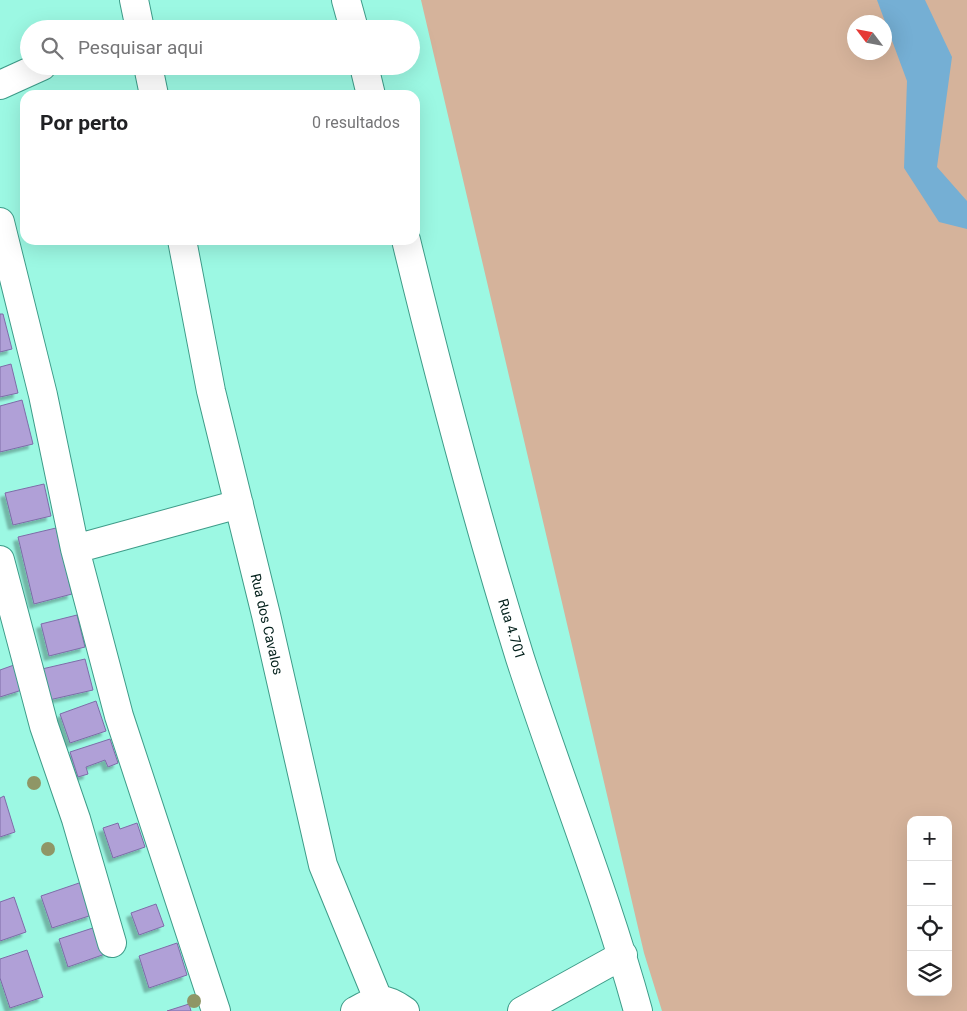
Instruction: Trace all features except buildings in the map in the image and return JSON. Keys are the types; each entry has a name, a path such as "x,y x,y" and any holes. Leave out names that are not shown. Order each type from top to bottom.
{"street":[{"path":"346,0 352,20"},
{"path":"0,84 21,75"},
{"path":"150,75 153,90"},
{"path":"366,75 370,90"},
{"path":"0,222 43,395 75,549 119,716 216,1011"},
{"name":"Rua dos Cavalos","path":"183,245 210,391 239,504 323,865 367,1005"},
{"name":"Rua 4.701","path":"407,245 470,493 521,659 622,955 638,1011"},
{"path":"75,549 239,504"},
{"path":"0,560 44,726 76,819 112,943"},
{"path":"522,1011 622,955"},
{"path":"367,1005 391,1002 404,1011"}],"shaded area":[{"path":"421,0 967,0 967,1011 662,1011 644,953"}],"water":[{"path":"877,0 925,0 952,57 937,167 967,201 967,229 939,222 904,168 907,81 892,40 892,15 883,15"}]}
